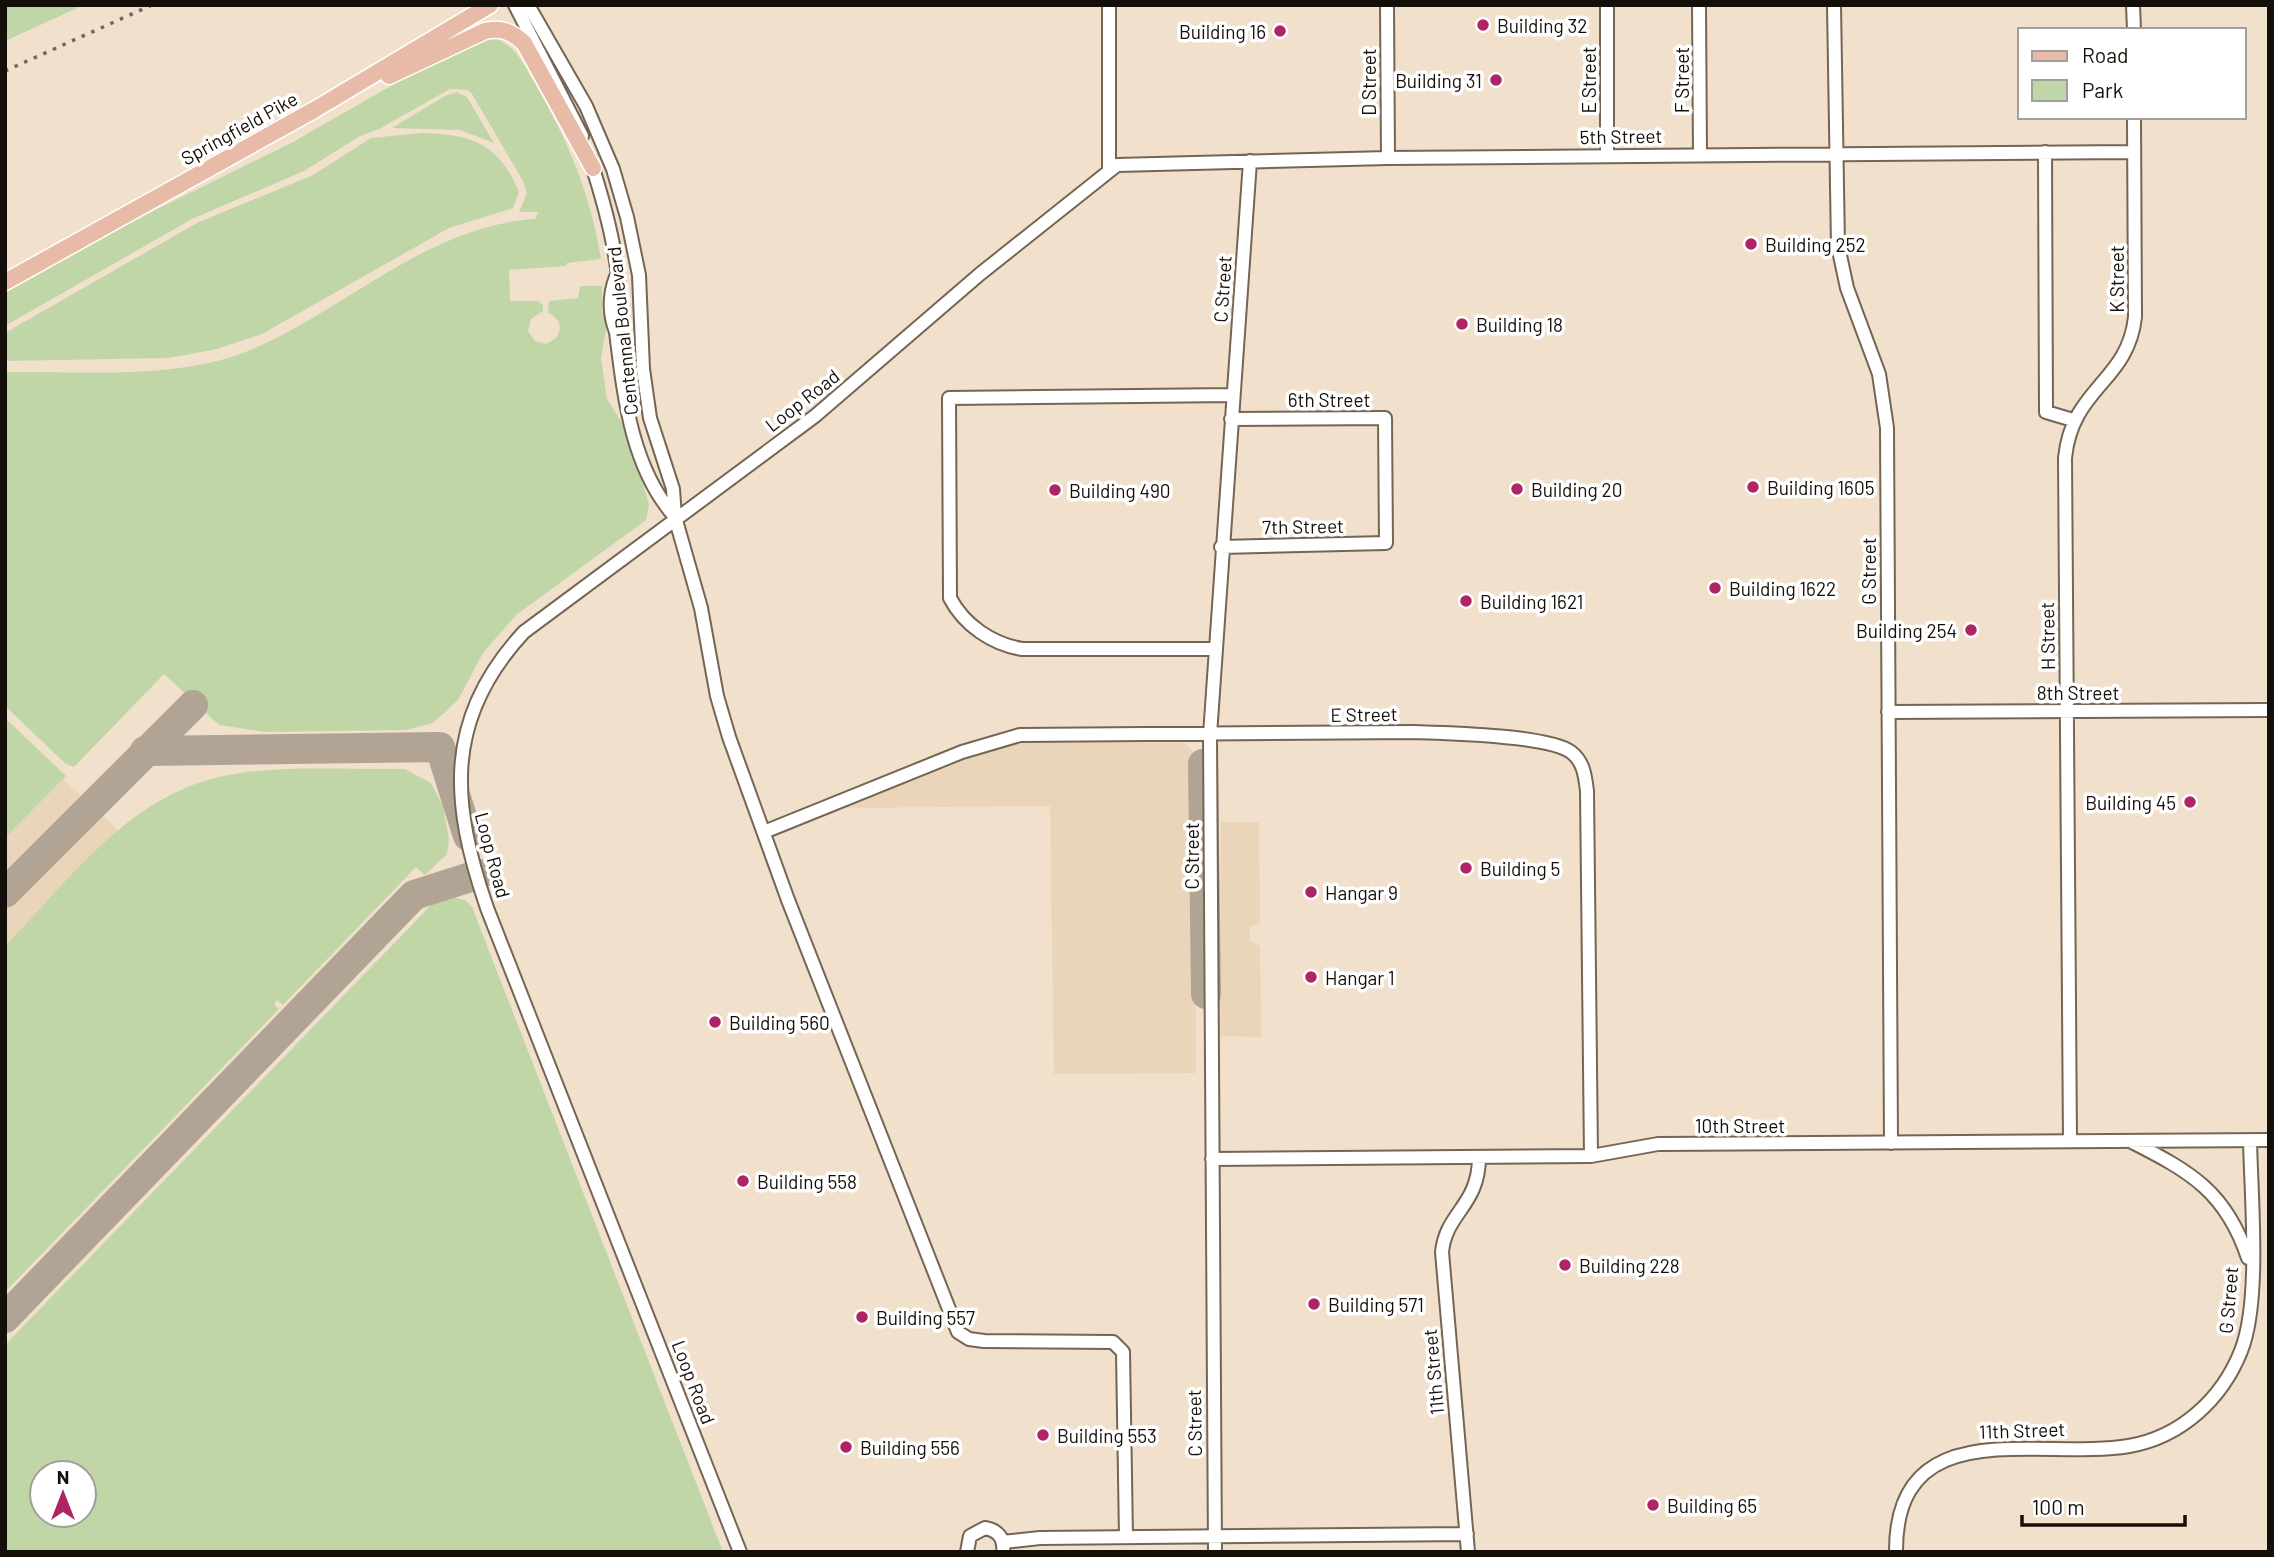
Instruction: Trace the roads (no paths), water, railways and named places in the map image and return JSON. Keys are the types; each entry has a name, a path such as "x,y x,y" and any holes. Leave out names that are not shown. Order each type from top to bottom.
{"main road":[{"name":"Springfield Pike","path":"5,282 314,110 490,5"},
{"path":"314,110 485,30 500,29 524,44 593,168"}],"street":[{"name":"Centennal Boulevard","path":"515,5 572,111 593,168 610,229 616,277 611,289 611,311 617,332 631,426 658,497 675,517"},
{"name":"Centennal Boulevard","path":"528,5 586,106 613,169 627,217 639,275 645,394 657,446 673,489 675,517"},
{"path":"1109,5 1109,168"},
{"name":"D Street","path":"1387,5 1388,158"},
{"name":"E Street","path":"1607,5 1607,156"},
{"name":"F Street","path":"1699,5 1700,155"},
{"name":"G Street","path":"1834,5 1836,221 1840,259 1851,301 1879,374 1886,414 1891,1143"},
{"path":"2133,5 2134,28"},
{"name":"K Street","path":"2073,420 2086,399 2119,364 2133,337 2134,119"},
{"path":"2045,152 2046,412 2073,420"},
{"name":"5th Street","path":"1109,168 1129,162 2134,152"},
{"name":"C Street","path":"1215,1552 1210,735 1250,161"},
{"name":"Loop Road","path":"740,1552 487,908 467,847 460,800 468,725 484,686 510,647 539,618 837,399 980,274 1109,168"},
{"path":"1215,649 1022,649 998,643 967,622 950,598 949,398 1233,395"},
{"name":"6th Street","path":"1231,419 1385,418 1386,544"},
{"name":"H Street","path":"2070,1141 2064,468 2073,420"},
{"path":"675,517 701,608 722,713 764,832 958,1332 969,1339 984,1342 1113,1342 1123,1352 1126,1538"},
{"name":"7th Street","path":"1221,547 1386,544"},
{"name":"8th Street","path":"1888,712 2269,709"},
{"name":"E Street","path":"764,832 1005,738 1039,734 1457,734 1553,744 1576,757 1583,768 1587,791 1591,1156"},
{"path":"2129,1140 2185,1170 2211,1191 2235,1225 2252,1268"},
{"name":"G Street","path":"2129,1446 2163,1435 2189,1420 2209,1403 2227,1380 2247,1333 2252,1268 2250,1140"},
{"name":"10th Street","path":"1212,1159 1591,1156 1658,1144 2269,1140"},
{"name":"11th Street","path":"1468,1552 1442,1252 1444,1236 1476,1187 1479,1157"},
{"name":"11th Street","path":"1896,1552 1899,1519 1907,1496 1926,1472 1952,1456 1974,1450 2129,1446"},
{"path":"967,1552 970,1536 981,1529 994,1531 1003,1547 1033,1538 1467,1534"}],"railway":[{"path":"5,71 152,5"}],"place":[{"name":"Building 32","path":"1483,25"},
{"name":"Building 16","path":"1280,31"},
{"name":"Building 31","path":"1496,80"},
{"name":"Building 252","path":"1751,244"},
{"name":"Building 18","path":"1462,324"},
{"name":"Building 1605","path":"1753,487"},
{"name":"Building 20","path":"1517,489"},
{"name":"Building 490","path":"1055,490"},
{"name":"Building 1622","path":"1715,588"},
{"name":"Building 1621","path":"1466,601"},
{"name":"Building 254","path":"1971,630"},
{"name":"Building 45","path":"2190,802"},
{"name":"Building 5","path":"1466,868"},
{"name":"Hangar 9","path":"1311,892"},
{"name":"Hangar 1","path":"1311,977"},
{"name":"Building 560","path":"715,1022"},
{"name":"Building 558","path":"743,1181"},
{"name":"Building 228","path":"1565,1265"},
{"name":"Building 571","path":"1314,1304"},
{"name":"Building 557","path":"862,1317"},
{"name":"Building 553","path":"1043,1435"},
{"name":"Building 556","path":"846,1447"},
{"name":"Building 65","path":"1653,1505"}]}
